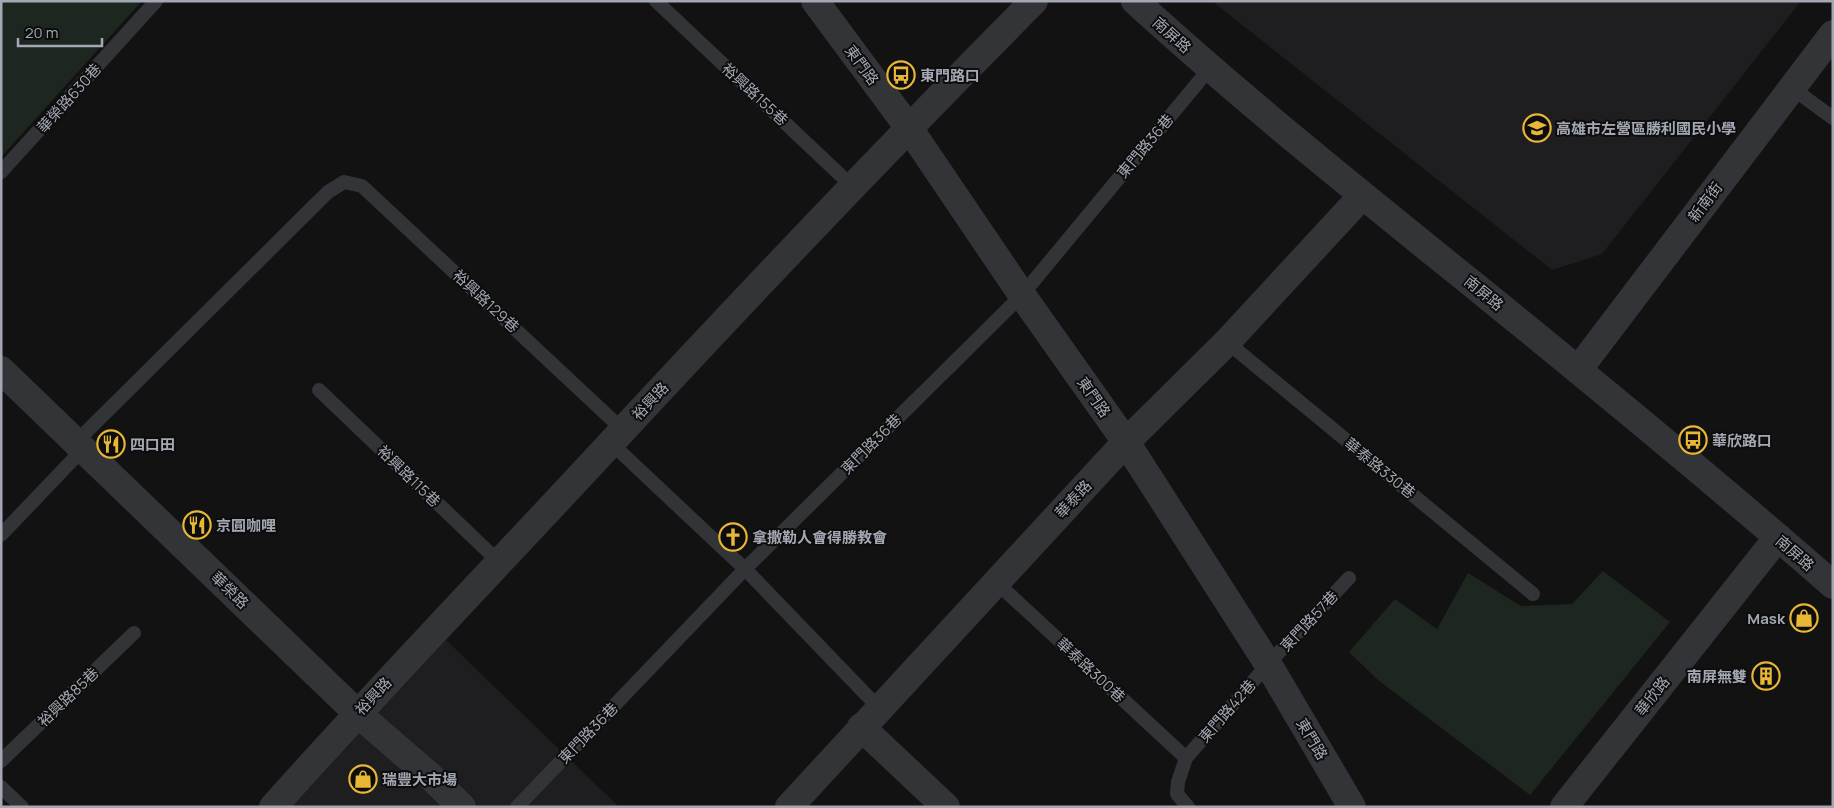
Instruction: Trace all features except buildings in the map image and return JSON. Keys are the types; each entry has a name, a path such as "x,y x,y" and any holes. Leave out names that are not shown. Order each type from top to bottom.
{"street":[{"name":"東門路","path":"816,1 909,128 1022,295 1126,442 1268,664 1352,807"},
{"name":"裕興路","path":"272,807 357,713 617,436 909,128 1034,1"},
{"name":"南屏路","path":"1135,1 1210,68 1362,196 1578,370 1778,537 1833,586"},
{"name":"新南街","path":"1578,370 1833,34"},
{"name":"華泰路","path":"789,807 1126,442 1226,342 1362,196"},
{"name":"華榮路","path":"1,370 357,713 430,776 462,807"},
{"name":"華欣路","path":"1564,807 1778,537"},
{"path":"870,718 946,807"}],"lane":[{"name":"華榮路630巷","path":"1,172 156,1"},
{"name":"裕興路155巷","path":"656,1 853,187"},
{"name":"東門路36巷","path":"517,807 745,569 1022,295 1210,68"},
{"path":"1792,88 1833,118"},
{"name":"裕興路129巷","path":"80,446 328,192 344,182 362,186 617,436 745,569 870,718"},
{"name":"華泰路330巷","path":"1226,342 1532,594"},
{"name":"裕興路115巷","path":"318,390 499,562"},
{"path":"1,535 80,446"},
{"name":"東門路57巷","path":"1268,664 1349,578"},
{"name":"華泰路300巷","path":"996,582 1186,758"},
{"name":"裕興路85巷","path":"1,761 134,633"},
{"name":"東門路42巷","path":"1186,758 1268,664"},
{"path":"1186,758 1178,782 1177,794 1188,807"},
{"path":"1,787 22,807"}],"shaded area":[{"path":"1,1 142,1 1,157"},
{"name":"高雄市左營區勝利國民小學","path":"1212,1 1801,1 1602,254 1552,270"},
{"path":"1603,571 1670,622 1530,795 1378,680 1349,652 1395,599 1437,629 1468,573 1521,606 1572,604"},
{"path":"446,640 619,807 289,807"}],"place":[{"name":"東門路口","path":"901,75"},
{"name":"高雄市左營區勝利國民小學","path":"1537,128"},
{"name":"華欣路口","path":"1693,440"},
{"name":"四口田","path":"111,444"},
{"name":"京圓咖哩","path":"197,525"},
{"name":"拿撒勒人會得勝教會","path":"733,537"},
{"name":"Mask","path":"1804,618"},
{"name":"南屏無雙","path":"1766,676"},
{"name":"瑞豐大市場","path":"363,779"}]}
